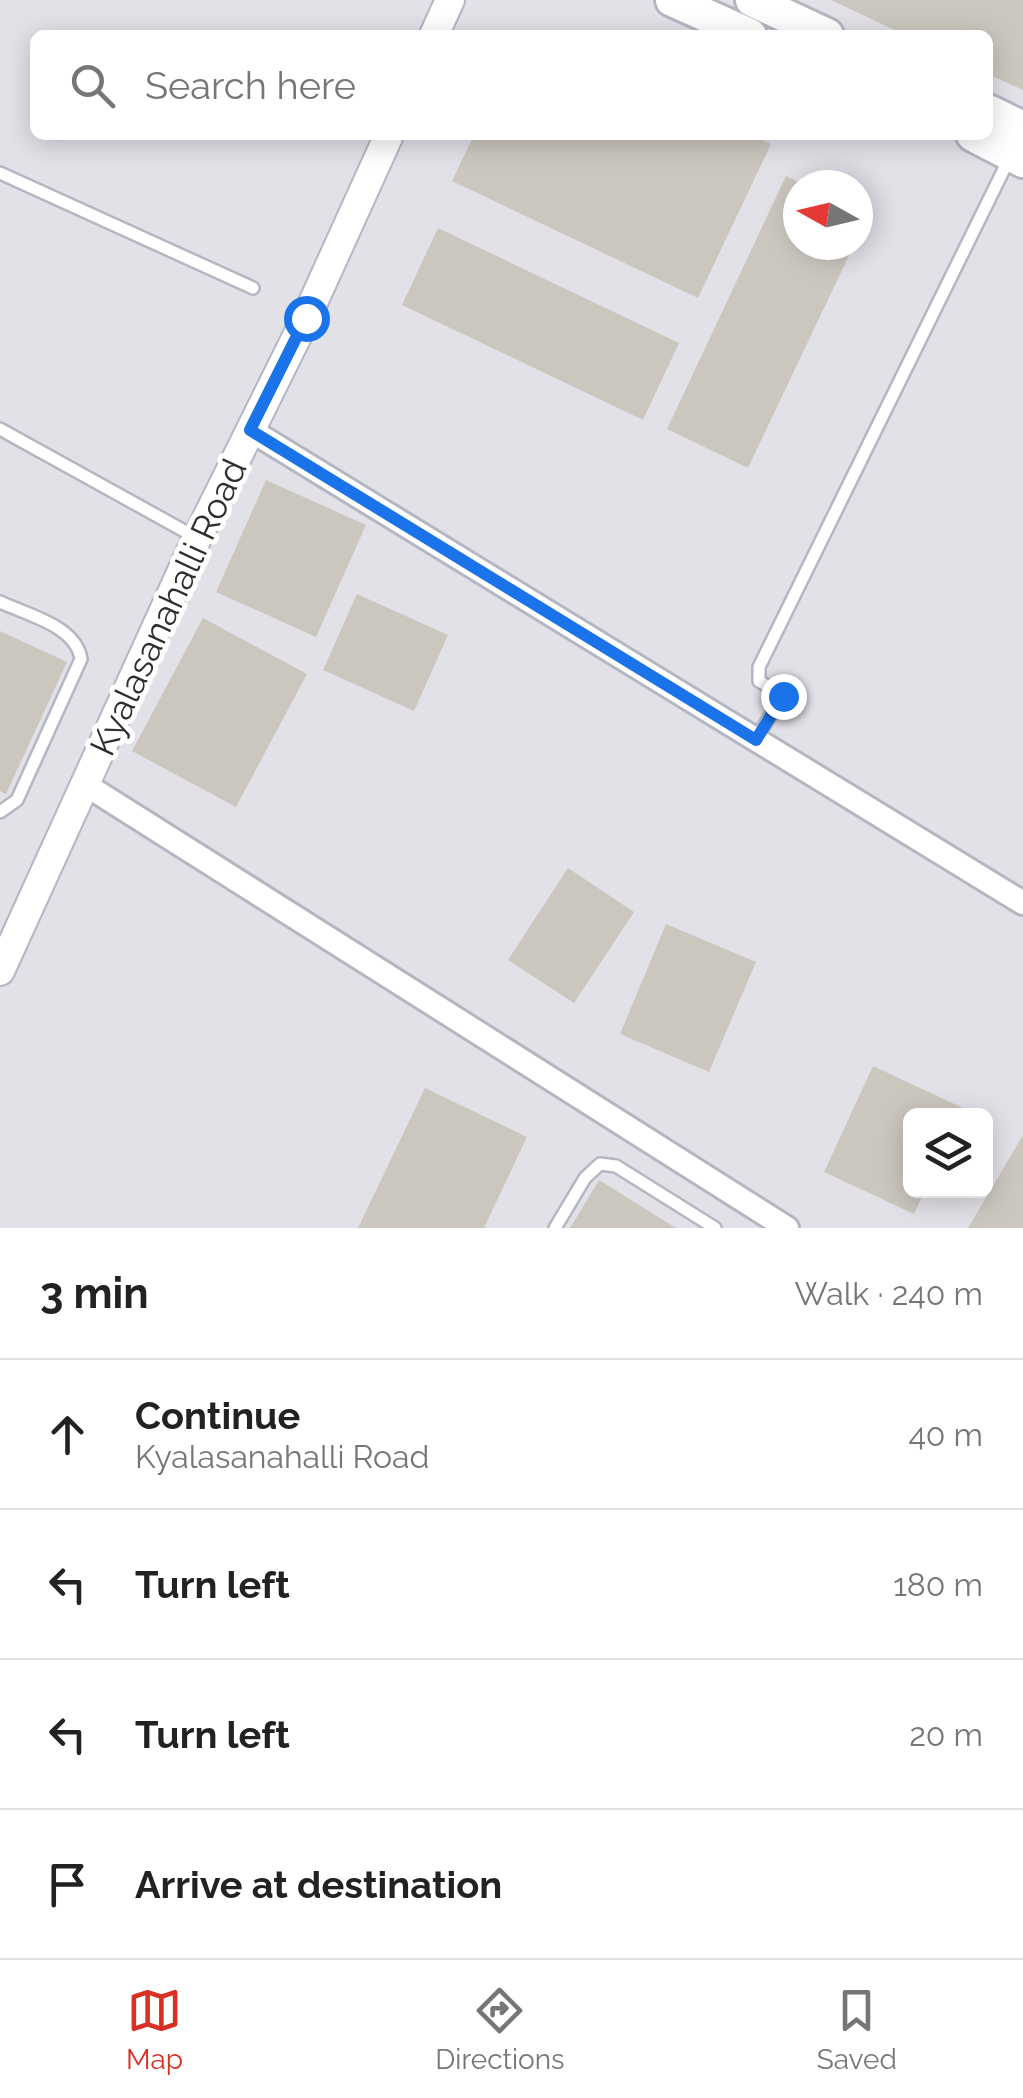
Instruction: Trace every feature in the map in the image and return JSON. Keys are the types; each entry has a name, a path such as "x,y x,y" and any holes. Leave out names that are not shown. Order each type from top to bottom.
{"main road":[{"path":"672,0 739,30"},
{"path":"752,0 816,30"},
{"path":"993,117 1019,148"},
{"path":"991,140 1019,148"}],"street":[{"path":"436,30 450,0"},
{"name":"Kyalasanahalli Road","path":"0,971 10,923 86,785 197,538 387,140"},
{"path":"250,430 1023,903"},
{"path":"86,785 787,1228"}],"lane":[{"path":"756,740 783,696 758,681 759,668 1019,148"},
{"path":"0,173 254,288"},
{"path":"0,429 197,538"},
{"path":"0,602 68,634 79,644 81,659 17,800 0,812"},
{"path":"555,1228 585,1178 600,1164 616,1166 716,1228"}],"shaded area":[{"path":"0,0 1023,0 1023,1228 0,1228"}],"building":[{"path":"831,0 1023,0 1023,90 993,76 993,30 894,30"},
{"path":"472,140 763,140 771,144 698,298 452,181"},
{"path":"783,182 783,260 847,260 748,468 667,429"},
{"path":"438,228 679,343 643,420 402,305"},
{"path":"266,480 366,525 316,637 216,592"},
{"path":"357,594 448,635 414,711 323,670"},
{"path":"203,618 307,674 236,807 132,751"},
{"path":"0,631 67,662 6,794 0,791"},
{"path":"568,868 634,912 574,1003 508,960"},
{"path":"666,924 756,962 709,1072 620,1034"},
{"path":"873,1066 963,1108 903,1108 903,1198 921,1198 914,1214 824,1172"},
{"path":"425,1088 527,1137 484,1228 358,1228"},
{"path":"1023,1135 1023,1228 968,1228 986,1198 993,1198 993,1186"},
{"path":"599,1180 676,1228 570,1228"}],"route":[{"path":"306,318 250,430 756,740 783,696"}]}
